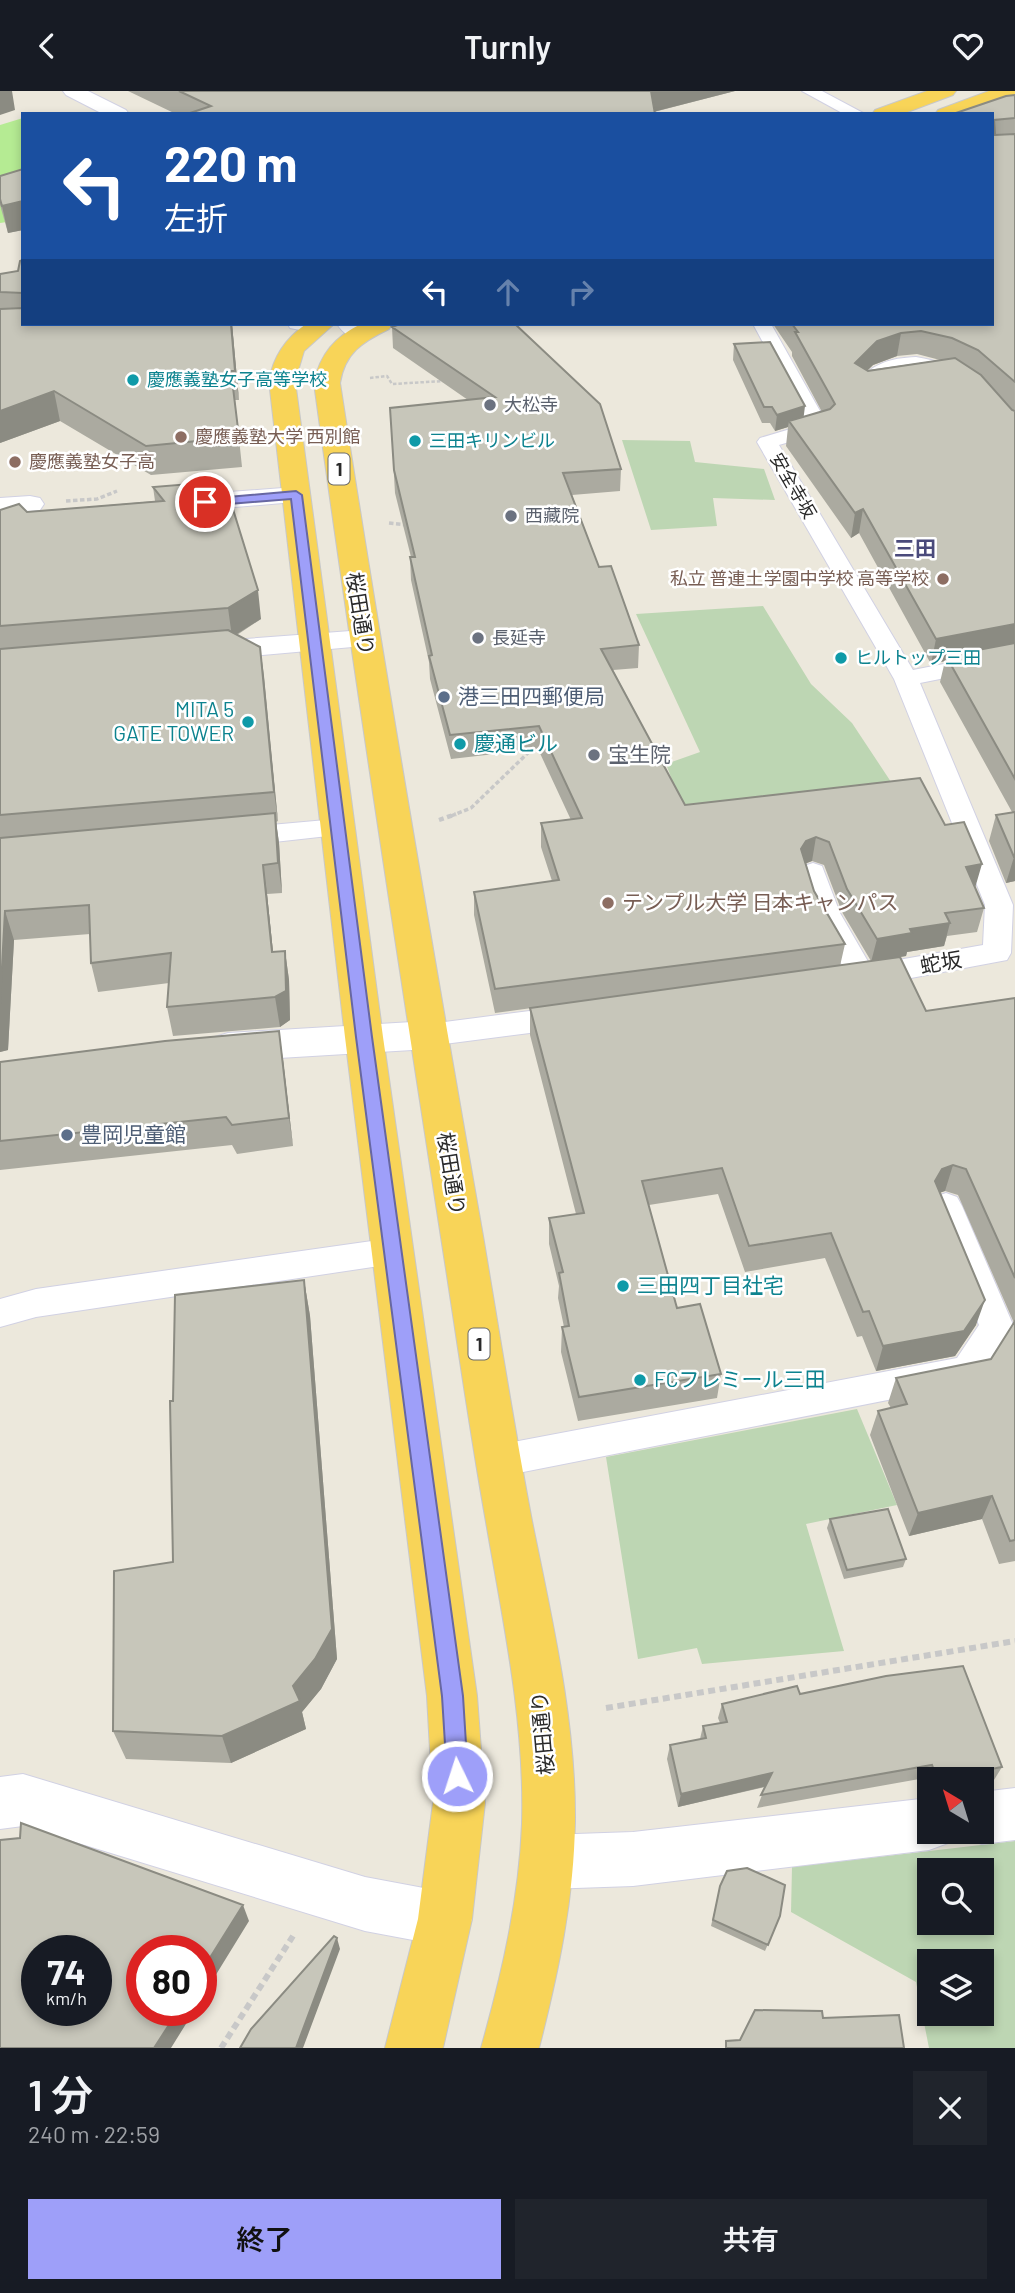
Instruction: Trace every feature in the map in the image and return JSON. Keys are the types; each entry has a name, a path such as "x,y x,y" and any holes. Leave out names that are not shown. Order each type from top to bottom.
{"highway":[{"path":"888,112 946,91"},
{"path":"950,112 1007,91"},
{"name":"桜田通り","path":"337,326 288,354 282,381 364,1037 452,1696 459,1803 445,1919 414,2048"},
{"name":"桜田通り","path":"337,326 327,383 364,639 498,1461 538,1678 547,1767 547,1862 539,1929 510,2048"}],"street":[{"path":"73,91 116,112"},
{"path":"147,506 296,495"},
{"path":"0,506 41,508 0,522"},
{"path":"181,653 364,639"},
{"path":"195,1050 364,1037 429,1035"},
{"path":"0,1803 23,1800 365,1904 445,1919"},
{"path":"994,1817 1015,1814"},
{"path":"547,1862 633,1859 917,1825"}],"lane":[{"path":"810,91 853,112"},
{"name":"安全寺坂","path":"763,326 819,427 767,442 906,679"},
{"path":"955,373 975,385 1015,428"},
{"path":"906,679 1015,657"},
{"name":"蛇坂","path":"813,872 849,979 997,953 999,905 906,679"},
{"path":"207,839 337,828"},
{"path":"429,1035 590,1014"},
{"path":"498,1461 967,1371 997,1327 946,1206"},
{"path":"0,1313 36,1303 393,1251"}],"path":[{"path":"362,379 387,376 391,384 446,381"},
{"path":"97,499 117,491"},
{"path":"385,522 411,526"},
{"path":"438,820 471,808 532,749"},
{"path":"606,1708 1015,1641"},
{"path":"221,2048 322,1891"}],"green space":[{"path":"21,119 21,199 14,221 0,223 0,125"},
{"path":"622,440 690,441 695,462 764,469 775,500 713,498 717,526 651,530"},
{"path":"763,606 811,684 852,723 899,794 685,814 666,764 700,752 636,614"},
{"path":"857,1409 897,1505 806,1524 844,1651 702,1664 697,1648 638,1659 606,1457"},
{"path":"1015,1841 1015,2048 929,2048 925,2026 994,2026 994,1949 917,1949 917,1987 916,1982 791,1912 792,1867"}],"building":[{"path":"179,91 651,91 655,112 193,112 211,106"},
{"path":"1015,95 1015,118 994,120 994,112 959,112"},
{"path":"994,120 995,135 1015,134 1015,382 978,350 952,338 921,331 901,333 877,341 855,363 868,371 955,358 981,375 1015,411 1015,624 936,639 863,509 855,513 789,421 830,409 835,404 795,332 798,332 794,326 994,326"},
{"path":"21,170 21,201 2,206 0,176"},
{"path":"20,261 21,293 0,292 0,274 18,271"},
{"path":"21,308 21,326 231,326 235,371 231,371 239,437 146,446 54,391 0,411 0,309"},
{"path":"517,326 600,404 621,469 563,473 599,567 611,566 639,645 601,649 685,805 920,778 945,825 964,822 982,864 966,867 984,908 945,913 950,923 910,929 912,933 877,939 847,889 829,842 816,837 806,841 801,849 814,891 845,944 495,989 474,892 559,880 541,823 582,818 539,726 450,735 429,656 432,655 410,557 415,557 394,470 390,408 495,397 392,327"},
{"path":"770,342 805,406 777,415 772,407 764,407 734,344"},
{"path":"215,482 232,506 258,590 228,608 0,626 0,510 19,504 27,512 164,501 153,487"},
{"path":"228,630 260,647 274,792 0,815 0,649"},
{"path":"1015,643 1015,779 946,656"},
{"path":"1015,812 1015,857 1014,857 996,815"},
{"path":"275,813 278,863 263,865 272,952 285,951 286,991 275,997 167,1007 171,953 91,963 89,905 5,911 0,1004 0,838"},
{"path":"900,957 926,1011 1015,998 1015,1278 966,1169 953,1165 942,1169 935,1181 985,1300 964,1331 883,1346 869,1311 863,1312 831,1233 749,1246 722,1168 642,1181 677,1308 700,1304 721,1374 579,1397 562,1327 569,1326 559,1273 563,1272 549,1218 584,1213 530,1008"},
{"path":"279,1031 289,1118 232,1125 226,1117 0,1141 0,1062 165,1041"},
{"path":"304,1280 332,1629 315,1659 293,1686 300,1701 222,1736 113,1731 114,1571 173,1562 170,1401 173,1401 175,1295"},
{"path":"1015,1321 1015,1540 1010,1541 992,1496 918,1513 878,1411 907,1404 896,1378 991,1359"},
{"path":"888,1509 906,1559 847,1570 830,1519"},
{"path":"963,1666 1002,1767 932,1765 761,1795 772,1773 681,1794 670,1745 706,1738 703,1726 727,1722 722,1704 797,1686 800,1694 886,1676"},
{"path":"21,1823 243,1905 217,1946 217,1935 126,1935 126,2026 168,2026 154,2048 0,2048 0,1840 20,1838"},
{"path":"747,1868 785,1885 780,1916 768,1945 713,1920 720,1886 727,1871"},
{"path":"334,1936 337,1938 296,2048 240,2048 251,2029"},
{"path":"755,2010 822,2011 823,2018 899,2015 904,2048 726,2048 726,2041 740,2040"}],"place":[{"name":"慶應義塾女子高等学校","path":"133,380"},
{"name":"大松寺","path":"490,405"},
{"name":"慶應義塾大学 西別館","path":"181,437"},
{"name":"三田キリンビル","path":"415,441"},
{"name":"慶應義塾女子高","path":"15,462"},
{"name":"西藏院","path":"511,516"},
{"name":"私立 普連土学園中学校 高等学校","path":"943,579"},
{"name":"長延寺","path":"478,638"},
{"name":"ヒルトップ三田","path":"841,658"},
{"name":"港三田四郵便局","path":"444,697"},
{"name":"MITA 5 GATE TOWER","path":"248,722"},
{"name":"慶通ビル","path":"460,744"},
{"name":"宝生院","path":"594,755"},
{"name":"テンプル大学 日本キャンパス","path":"608,903"},
{"name":"豊岡児童館","path":"67,1135"},
{"name":"三田四丁目社宅","path":"623,1286"},
{"name":"FCフレミール三田","path":"640,1380"}],"district":[{"name":"三田","path":"915,549"}],"route":[{"path":"205,502 296,495 364,1037 452,1696 457,1776"}]}
